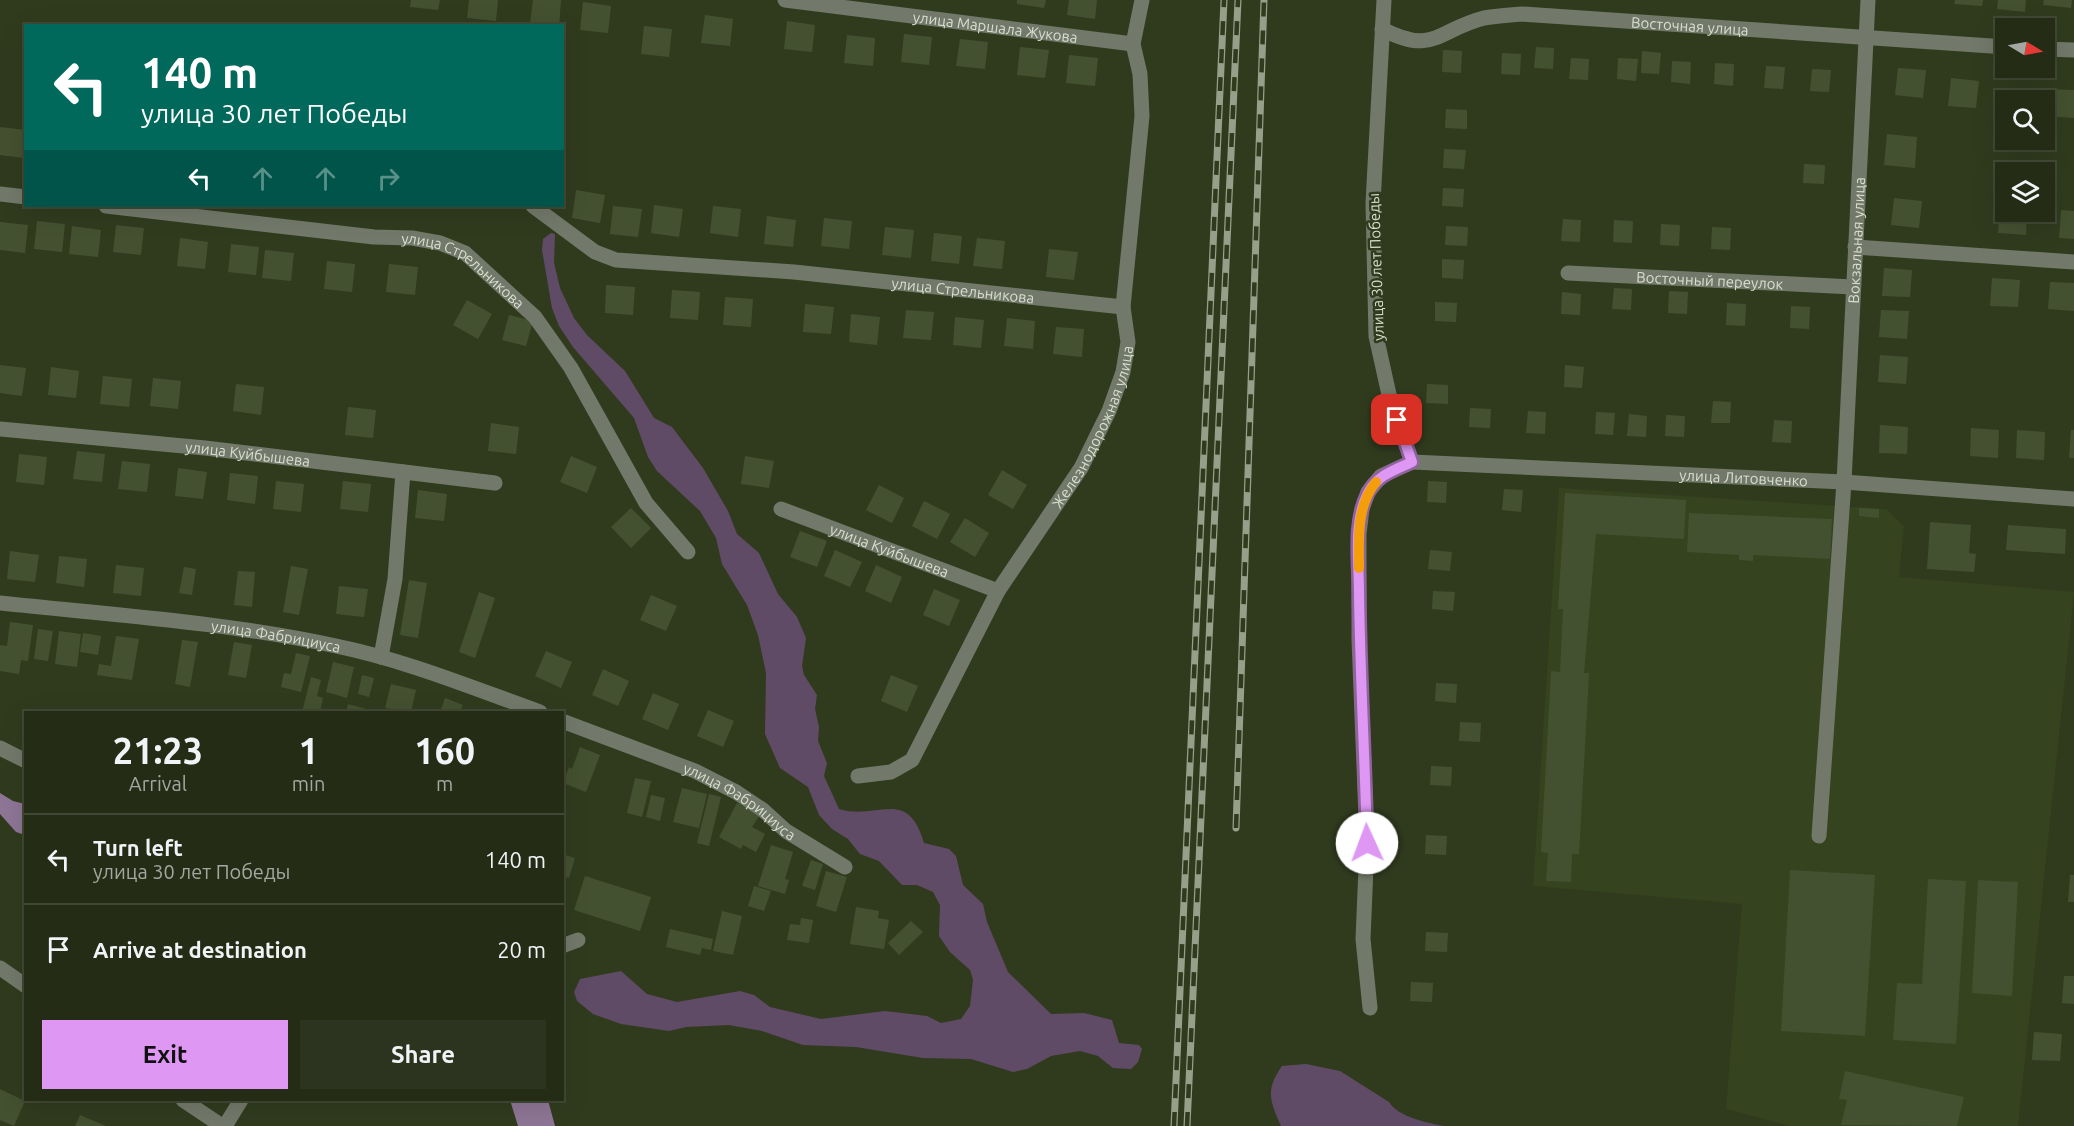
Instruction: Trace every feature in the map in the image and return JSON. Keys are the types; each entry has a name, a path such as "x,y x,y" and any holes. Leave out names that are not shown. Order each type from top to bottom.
{"street":[{"name":"улица Маршала Жукова","path":"785,0 1133,44"},
{"name":"Железнодорожная улица","path":"858,776 891,772 912,760 998,591 1081,468 1109,411 1123,372 1128,342 1123,307 1142,116 1140,74 1133,44 1142,0"},
{"name":"улица 30 лет Победы","path":"1384,0 1373,203 1376,336 1390,399 1412,462"},
{"name":"Вокзальная улица","path":"1819,836 1844,482 1868,0"},
{"name":"Восточная улица","path":"1382,29 1402,40 1425,43 1483,19 1522,14 1995,46"},
{"path":"2055,49 2074,50"},
{"path":"0,194 24,197"},
{"name":"улица Стрельникова","path":"115,207 374,237 412,238 440,243 465,254 535,317 570,368 646,503 688,552"},
{"name":"улица Стрельникова","path":"534,207 595,252 616,260 794,272 1123,307"},
{"path":"1855,247 2074,262"},
{"name":"Восточный переулок","path":"1568,273 1853,287"},
{"name":"улица Куйбышева","path":"0,429 204,448 495,483"},
{"name":"улица Литовченко","path":"1412,462 1844,482 2074,499"},
{"path":"1370,1008 1363,939 1367,843 1359,640 1359,534 1362,509 1368,492 1381,476 1412,462"},
{"path":"381,657 395,579 403,472"},
{"name":"улица Куйбышева","path":"781,509 998,591"},
{"name":"улица Фабрициуса","path":"0,603 284,636 381,657 537,711"},
{"name":"улица Фабрициуса","path":"564,722 695,771 736,792 763,810 786,831 845,867"},
{"path":"0,748 24,760"},
{"path":"564,945 578,940"},
{"path":"0,968 24,985"},
{"path":"0,983 24,986"},
{"path":"185,1101 224,1126 240,1101"}],"shaded area":[{"path":"551,233 555,234 554,263 560,288 574,318 587,335 625,371 654,418 672,427 703,468 728,511 737,534 759,553 778,594 797,617 806,638 802,666 804,675 817,695 815,709 819,727 818,741 827,763 824,776 839,809 853,812 900,810 909,815 917,826 924,843 949,849 956,856 963,885 983,904 987,922 1008,972 1051,1014 1084,1013 1112,1020 1119,1043 1139,1045 1142,1049 1138,1062 1131,1069 1113,1068 1098,1056 1080,1051 1051,1056 1027,1069 1013,1072 971,1059 923,1058 856,1047 803,1045 762,1031 729,1025 686,1027 669,1031 621,1024 593,1014 577,1001 574,992 580,979 621,971 647,994 677,1002 740,991 754,995 770,1007 821,1019 885,1011 927,1016 941,1023 961,1019 970,1006 973,980 970,970 950,952 939,936 940,905 933,892 917,885 902,885 879,861 860,854 848,839 832,829 819,815 808,787 780,768 765,734 766,673 758,635 747,605 722,564 716,538 700,511 657,471 648,457 634,418 573,347 559,326 552,308 542,250 543,239"},
{"path":"1559,488 1886,509 1904,526 1899,577 2074,592 2018,1126 1790,1126 1726,1109 1742,904 1533,886"},
{"path":"0,793 13,801 24,804 24,835 16,832 0,814"},
{"path":"1306,1064 1340,1071 1389,1102 1399,1112 1444,1126 1281,1126 1272,1102 1273,1082 1282,1066"},
{"path":"510,1101 548,1101 555,1126 518,1126"}],"building":[{"path":"411,0 440,0 438,10 410,7"},
{"path":"469,0 498,0 496,21 467,18"},
{"path":"533,0 561,0 559,24 530,24"},
{"path":"1017,0 1046,0 1044,8 1017,4"},
{"path":"1069,0 1097,0 1095,19 1067,15"},
{"path":"1955,0 1983,0 1982,6 1954,4"},
{"path":"1998,0 2026,0 2025,12 1997,9"},
{"path":"2044,0 2072,0 2071,8 2043,5"},
{"path":"583,2 611,6 608,33 580,30"},
{"path":"705,15 733,19 730,46 701,43"},
{"path":"787,21 815,25 812,52 784,49"},
{"path":"644,26 672,29 669,57 641,54"},
{"path":"904,34 932,37 929,65 901,62"},
{"path":"847,35 875,38 873,66 844,63"},
{"path":"960,39 988,42 985,69 956,66"},
{"path":"1020,47 1049,50 1045,78 1017,75"},
{"path":"1536,47 1554,48 1553,69 1534,68"},
{"path":"1443,50 1462,51 1461,73 1442,72"},
{"path":"1642,51 1661,53 1659,74 1641,73"},
{"path":"1502,53 1521,54 1520,75 1501,74"},
{"path":"1069,55 1098,58 1095,86 1066,83"},
{"path":"1571,58 1589,59 1588,80 1569,79"},
{"path":"1618,58 1638,59 1636,81 1617,79"},
{"path":"1672,61 1691,62 1690,84 1671,82"},
{"path":"1715,63 1734,64 1733,86 1714,84"},
{"path":"1766,66 1785,67 1783,89 1764,88"},
{"path":"1898,68 1926,70 1923,98 1895,95"},
{"path":"1812,69 1831,70 1829,92 1810,91"},
{"path":"1951,78 1979,81 1976,108 1948,106"},
{"path":"2049,89 2074,90 2074,118 2055,117 2055,90"},
{"path":"1446,109 1467,110 1467,129 1445,128"},
{"path":"0,127 24,130 24,158 0,155"},
{"path":"1887,134 1917,137 1915,168 1884,165"},
{"path":"1444,149 1466,150 1464,169 1443,168"},
{"path":"1804,164 1825,165 1824,184 1803,183"},
{"path":"1443,188 1464,189 1463,207 1442,206"},
{"path":"576,190 605,195 600,223 572,218"},
{"path":"1894,198 1922,201 1919,228 1891,225"},
{"path":"654,205 683,209 679,237 651,233"},
{"path":"613,206 642,209 638,237 610,234"},
{"path":"713,206 741,209 738,237 710,233"},
{"path":"2061,210 2074,211 2074,239 2059,238"},
{"path":"767,216 796,220 793,247 764,244"},
{"path":"824,218 852,221 849,249 821,246"},
{"path":"1563,219 1581,220 1580,242 1561,241"},
{"path":"1614,220 1633,221 1632,243 1613,242"},
{"path":"37,221 65,224 62,252 34,249"},
{"path":"0,222 28,225 25,253 0,250"},
{"path":"1999,222 2027,222 2026,235 1998,233"},
{"path":"1661,224 1680,225 1679,246 1660,245"},
{"path":"116,225 144,228 141,255 113,252"},
{"path":"72,226 101,230 98,257 69,254"},
{"path":"1446,226 1468,227 1467,246 1445,245"},
{"path":"885,227 914,230 911,258 882,255"},
{"path":"1712,227 1731,228 1730,250 1711,249"},
{"path":"934,233 962,236 959,264 931,261"},
{"path":"180,238 208,242 205,269 177,266"},
{"path":"977,238 1005,241 1002,269 973,266"},
{"path":"231,244 259,247 256,275 228,272"},
{"path":"1049,249 1078,252 1074,280 1046,277"},
{"path":"265,250 294,253 291,281 262,278"},
{"path":"1442,259 1464,260 1463,279 1442,278"},
{"path":"327,261 355,264 352,292 324,289"},
{"path":"389,264 418,267 415,295 386,292"},
{"path":"1884,268 1912,270 1910,297 1882,296"},
{"path":"1992,278 2020,280 2018,307 1990,306"},
{"path":"2050,282 2074,283 2074,311 2048,309"},
{"path":"606,285 635,287 633,315 605,313"},
{"path":"1614,288 1632,289 1631,310 1612,309"},
{"path":"672,290 700,292 698,320 670,318"},
{"path":"1669,291 1688,292 1687,314 1668,313"},
{"path":"1562,292 1581,294 1580,315 1561,314"},
{"path":"725,297 753,299 751,327 723,325"},
{"path":"467,300 492,314 478,339 453,325"},
{"path":"1435,302 1457,303 1456,322 1435,321"},
{"path":"1727,303 1746,304 1745,326 1726,325"},
{"path":"805,304 834,307 831,334 803,332"},
{"path":"1791,306 1810,307 1809,329 1790,328"},
{"path":"906,310 934,312 931,340 903,338"},
{"path":"1881,310 1909,311 1907,339 1879,337"},
{"path":"851,314 880,317 877,345 849,342"},
{"path":"509,315 533,321 526,346 502,340"},
{"path":"955,317 984,320 981,348 953,345"},
{"path":"1007,318 1035,321 1033,349 1004,346"},
{"path":"1056,327 1084,329 1082,357 1053,354"},
{"path":"1880,355 1908,357 1906,384 1878,382"},
{"path":"0,365 26,368 22,396 0,393"},
{"path":"1565,365 1584,367 1582,388 1564,387"},
{"path":"51,367 79,371 76,398 48,395"},
{"path":"103,376 132,379 129,407 100,404"},
{"path":"153,378 181,381 178,409 150,406"},
{"path":"236,384 264,387 261,415 233,411"},
{"path":"1427,384 1448,385 1448,404 1426,403"},
{"path":"1713,401 1731,402 1730,423 1711,423"},
{"path":"348,407 376,410 373,438 345,435"},
{"path":"1470,408 1491,409 1490,428 1469,427"},
{"path":"1528,411 1546,412 1545,434 1526,433"},
{"path":"1596,412 1615,413 1613,435 1595,434"},
{"path":"1629,414 1647,416 1646,437 1627,436"},
{"path":"1666,415 1685,416 1684,437 1665,436"},
{"path":"1774,420 1792,421 1791,443 1772,442"},
{"path":"491,423 519,427 516,454 488,451"},
{"path":"1880,425 1908,427 1907,454 1879,453"},
{"path":"1971,428 1999,430 1998,458 1970,456"},
{"path":"2017,430 2045,432 2044,460 2016,458"},
{"path":"2071,430 2074,430 2074,458 2069,458"},
{"path":"77,451 105,454 102,482 73,479"},
{"path":"19,454 47,457 44,485 16,482"},
{"path":"571,456 597,467 587,493 560,482"},
{"path":"745,456 774,461 769,488 741,484"},
{"path":"122,461 150,464 147,492 118,489"},
{"path":"178,468 207,472 203,499 175,496"},
{"path":"1002,470 1027,485 1013,509 988,495"},
{"path":"230,473 258,476 255,504 227,500"},
{"path":"276,481 304,484 301,512 273,509"},
{"path":"343,481 371,484 368,512 340,509"},
{"path":"1428,481 1447,482 1446,503 1427,502"},
{"path":"879,485 904,498 892,523 866,510"},
{"path":"1504,489 1523,490 1521,512 1502,510"},
{"path":"418,490 447,494 444,521 415,518"},
{"path":"1565,493 1686,500 1684,539 1596,534 1584,673 1589,673 1579,854 1572,854 1571,882 1546,881 1548,853 1541,852 1551,671 1560,672 1563,609 1558,609"},
{"path":"924,501 950,514 937,539 912,526"},
{"path":"631,508 651,528 631,548 611,527"},
{"path":"1859,508 1879,509 1879,518 1859,516"},
{"path":"1689,513 1832,519 1830,559 1753,555 1753,561 1739,560 1739,555 1687,552"},
{"path":"965,518 989,533 975,557 950,542"},
{"path":"1930,522 1971,525 1969,553 1976,554 1974,572 1927,569"},
{"path":"2008,525 2066,529 2065,554 2006,550"},
{"path":"800,531 827,541 817,567 790,557"},
{"path":"835,550 862,562 850,587 824,576"},
{"path":"1430,550 1452,552 1450,571 1428,569"},
{"path":"10,551 39,555 35,582 7,579"},
{"path":"59,556 87,559 84,587 56,583"},
{"path":"116,565 144,568 141,596 113,593"},
{"path":"876,565 902,577 891,603 865,591"},
{"path":"291,566 308,569 299,615 283,612"},
{"path":"184,567 196,569 192,595 179,593"},
{"path":"238,571 255,572 252,607 234,605"},
{"path":"409,580 427,583 418,638 400,635"},
{"path":"339,586 368,589 364,617 336,614"},
{"path":"934,589 960,600 949,626 923,615"},
{"path":"1433,591 1455,592 1453,611 1432,609"},
{"path":"479,592 495,598 475,658 459,652"},
{"path":"651,595 677,606 666,631 640,620"},
{"path":"10,622 33,625 28,661 21,660 19,674 0,671 0,645 7,646"},
{"path":"38,629 53,631 48,661 34,659"},
{"path":"59,631 81,634 77,667 55,664"},
{"path":"83,633 101,636 98,655 80,652"},
{"path":"116,636 139,639 132,680 97,675 99,664 111,666"},
{"path":"182,640 198,642 190,687 175,684"},
{"path":"234,642 252,645 246,678 228,675"},
{"path":"546,651 572,662 561,688 535,676"},
{"path":"296,653 310,656 301,692 281,687 284,673 291,674"},
{"path":"333,662 354,667 347,698 326,692"},
{"path":"603,669 629,681 618,706 592,695"},
{"path":"362,675 374,678 369,697 358,694"},
{"path":"891,675 918,686 907,712 881,701"},
{"path":"311,677 321,680 317,696 323,698 320,711 302,711"},
{"path":"1436,683 1457,684 1456,703 1435,701"},
{"path":"391,684 416,690 411,711 385,708"},
{"path":"653,693 679,704 668,730 642,719"},
{"path":"445,698 463,705 460,711 440,711"},
{"path":"348,704 370,710 370,711 346,711"},
{"path":"708,710 734,721 723,747 697,736"},
{"path":"1460,722 1481,723 1480,742 1459,741"},
{"path":"580,747 600,755 586,792 564,783 569,767 572,769"},
{"path":"1431,766 1452,767 1451,786 1430,785"},
{"path":"635,778 651,781 642,817 627,813"},
{"path":"682,788 707,794 699,828 673,822"},
{"path":"709,794 721,797 709,846 697,843"},
{"path":"651,795 665,798 660,821 646,817"},
{"path":"737,803 760,815 752,827 765,834 756,852 743,845 741,849 719,837"},
{"path":"1426,835 1447,836 1446,855 1425,854"},
{"path":"771,845 793,852 785,879 789,880 785,894 758,886"},
{"path":"564,855 575,858 569,878 564,877"},
{"path":"811,860 823,864 815,890 802,886"},
{"path":"1790,870 1875,875 1865,1036 1781,1031"},
{"path":"826,871 847,877 836,912 816,906"},
{"path":"2070,875 2074,875 2074,902 2068,902"},
{"path":"585,876 651,897 640,931 574,910"},
{"path":"1928,879 1966,881 1956,1044 1893,1040 1897,983 1922,984"},
{"path":"1978,880 2018,882 2012,996 1972,993"},
{"path":"754,886 771,891 764,911 748,906"},
{"path":"856,907 879,911 878,918 889,920 884,949 850,944"},
{"path":"722,911 742,916 733,955 713,951"},
{"path":"801,918 813,920 809,943 787,940 790,924 800,925"},
{"path":"911,921 923,932 899,955 888,943"},
{"path":"670,929 713,939 711,950 702,948 700,955 666,947"},
{"path":"1426,932 1448,933 1447,952 1425,951"},
{"path":"2064,976 2074,976 2074,1004 2062,1003"},
{"path":"1411,982 1433,983 1432,1002 1410,1001"},
{"path":"2034,1032 2062,1034 2060,1061 2032,1060"},
{"path":"1845,1071 1964,1097 1957,1126 1841,1125 1847,1100 1839,1099"},
{"path":"0,1089 25,1101 14,1126 0,1120"},
{"path":"80,1115 106,1126 75,1126"}],"railway":[{"path":"1174,1126 1224,0"},
{"path":"1187,1126 1238,0"},
{"path":"1236,828 1264,0"}],"slow traffic":[{"path":"1359,568 1362,509 1368,492 1376,482"}],"route":[{"path":"1367,843 1359,640 1359,534 1362,509 1368,492 1381,476 1412,462 1397,420"}]}
